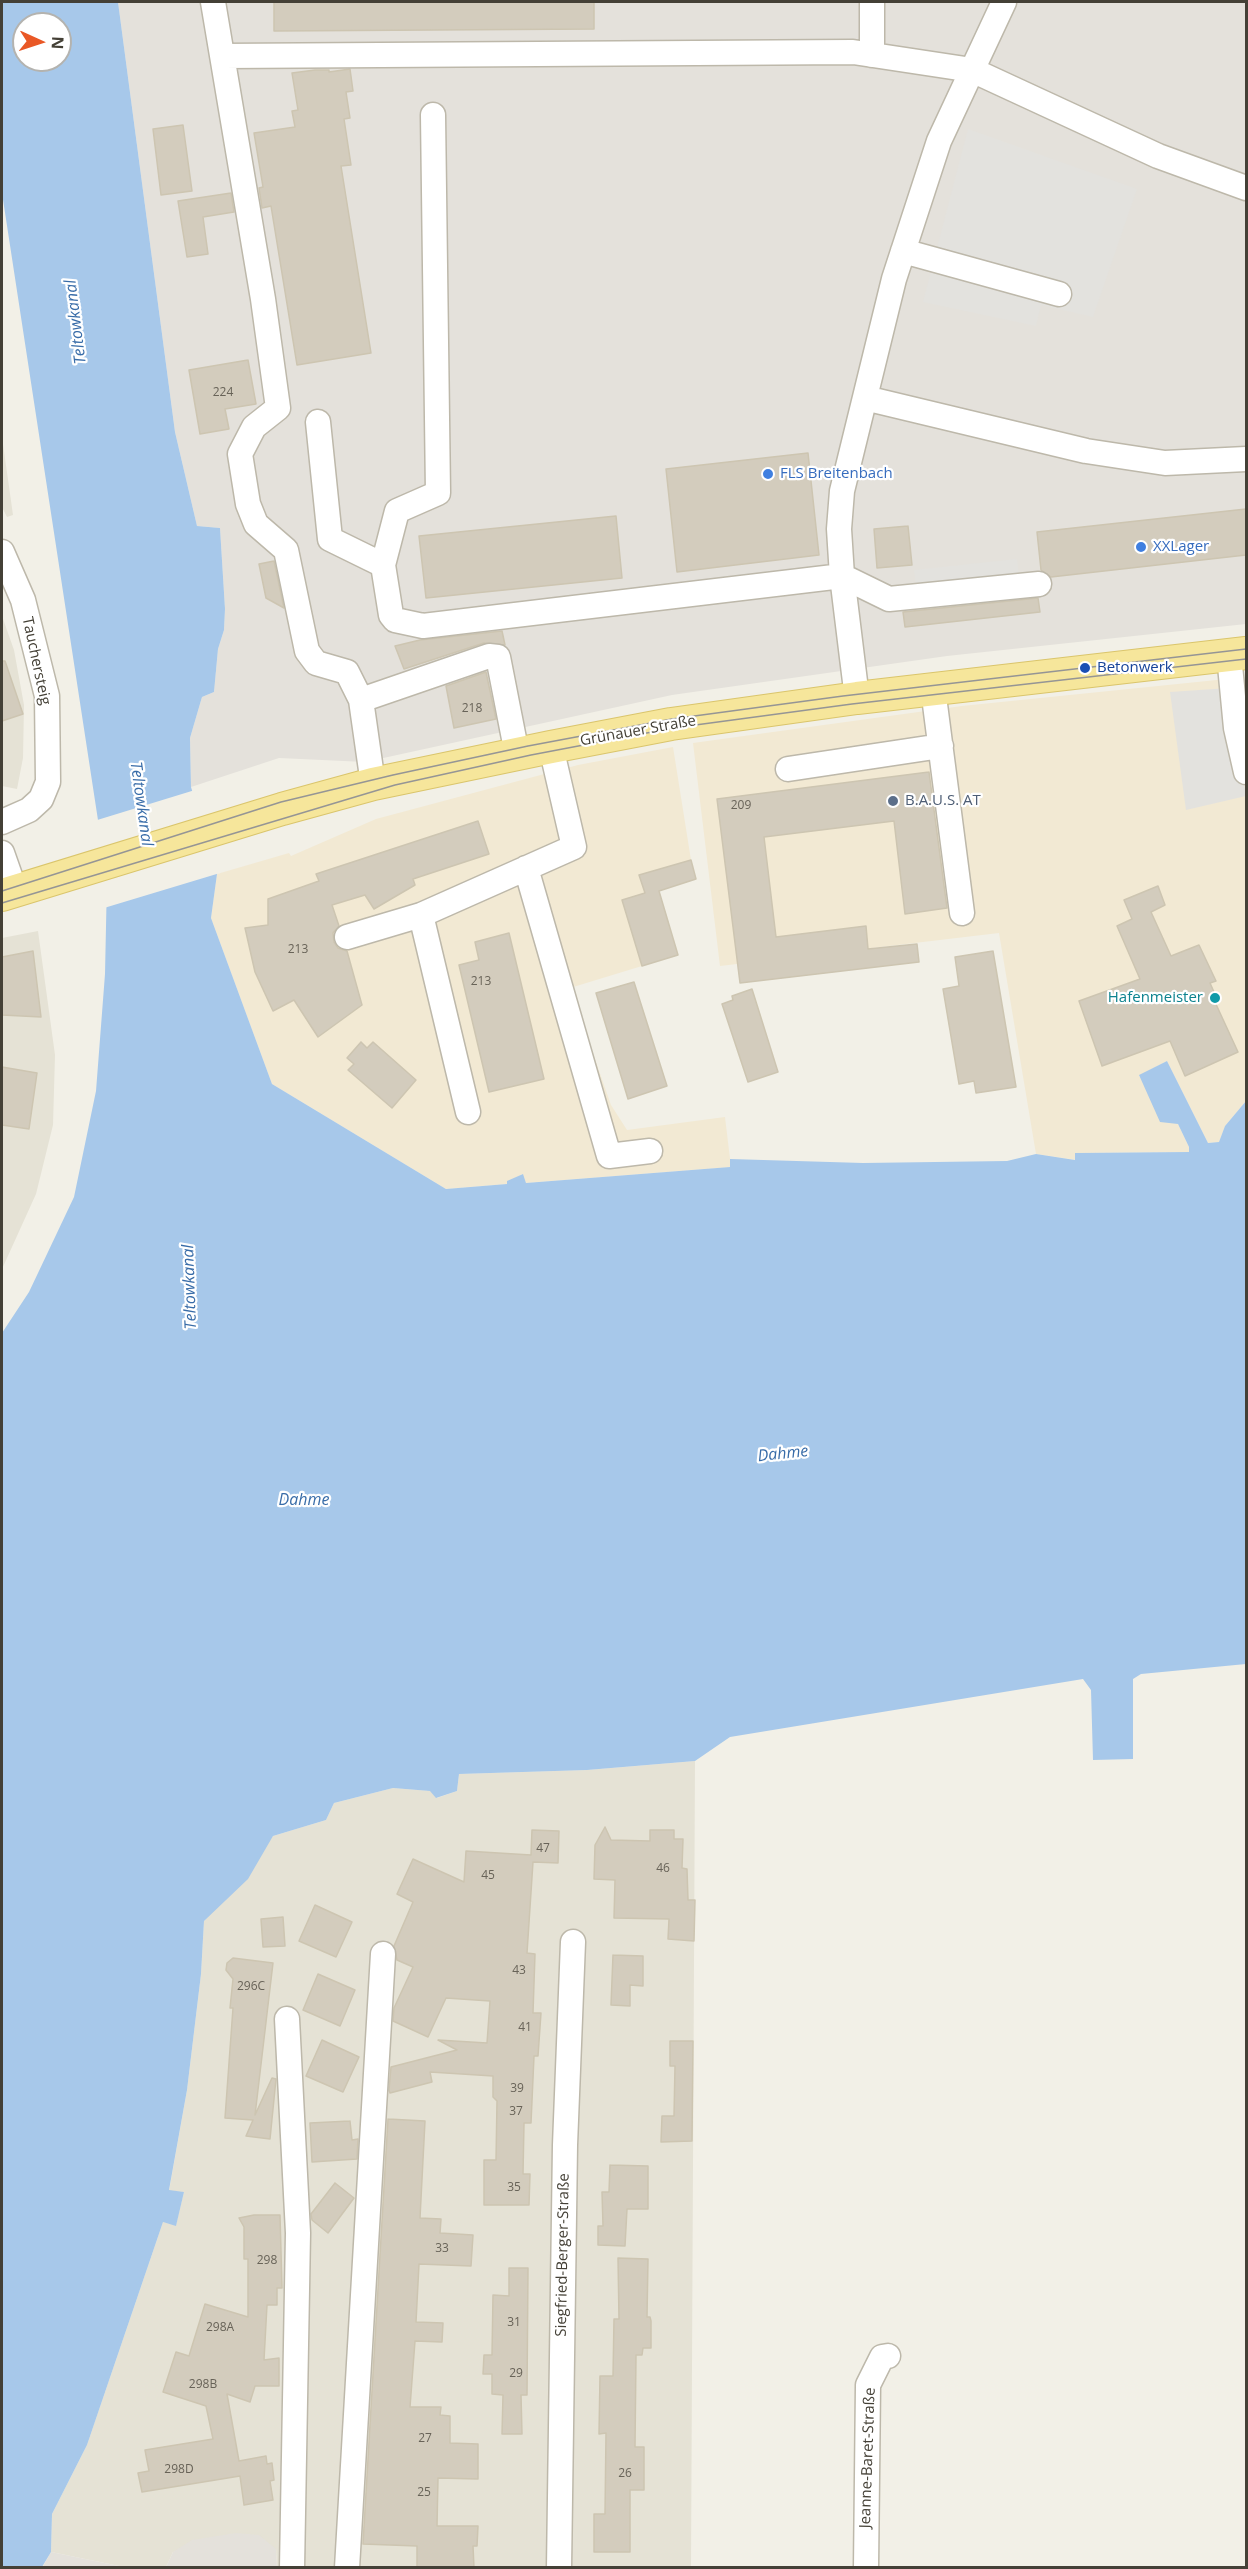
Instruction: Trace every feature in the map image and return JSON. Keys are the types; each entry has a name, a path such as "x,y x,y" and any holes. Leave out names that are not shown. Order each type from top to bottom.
{"main road":[{"name":"Grünauer Straße","path":"20,889 372,784 551,747 671,724 857,698 1238,654"}],"street":[{"path":"213,2 263,299 278,408 254,427 240,454 248,504 256,524 286,550 307,651 316,663 347,672 361,700 372,784"},
{"path":"872,2 872,55"},
{"path":"857,698 842,576 839,529 842,491 894,279 939,141 1004,2"},
{"path":"223,56 853,52 972,70 1158,156 1246,188"},
{"path":"433,115 438,493 398,511 382,565 391,615 395,620 423,626 842,576 889,599 1039,584"},
{"path":"903,251 1059,294"},
{"path":"865,398 1086,451 1165,463 1246,459"},
{"path":"318,422 330,539 382,565"},
{"name":"Tauchersteig","path":"2,552 23,600 47,696 48,782 41,799 29,810 2,822"},
{"path":"1238,654 1236,728 1246,772"},
{"path":"361,700 489,656 498,657 517,754"},
{"path":"933,689 962,913"},
{"path":"788,769 941,746"},
{"path":"347,937 421,915 574,847 551,747"},
{"path":"2,853 20,889"},
{"path":"525,868 609,1156 650,1151"},
{"path":"421,915 468,1112"},
{"name":"Siegfried-Berger-Straße","path":"559,2568 565,2145 573,1942"},
{"path":"346,2568 382,1954"},
{"path":"287,2019 298,2233 291,2568"},
{"name":"Jeanne-Baret-Straße","path":"866,2568 868,2385 882,2357 888,2356"}],"shaded area":[{"path":"118,2 1246,2 1246,624 947,656 672,695 365,762 279,758 191,787 190,738 202,697 214,692 218,649 224,630 225,609 220,528 197,526 175,432"},
{"path":"968,129 1137,189 1093,317 1041,305 1036,326 923,302"},
{"path":"2,437 13,515 7,517 2,507"},
{"path":"1017,559 1019,575 916,586 914,570"},
{"path":"2,616 14,650 24,705 23,758 17,789 2,786"},
{"path":"1246,677 1246,1101 1225,1126 1219,1142 1208,1143 1167,1061 1139,1076 1178,1124 1189,1147 1189,1152 1076,1153 1076,1160 1036,1154 999,933 720,966 693,743 962,706"},
{"path":"1229,688 1246,796 1186,810 1170,692"},
{"path":"673,747 691,860 640,875 645,893 622,900 642,966 570,988 611,1105 627,1130 725,1117 731,1167 526,1183 522,1174 508,1184 446,1189 272,1084 211,918 217,874 289,853 291,856 376,819 578,765"},
{"path":"38,931 55,1055 53,1125 36,1194 2,1269 2,938"},
{"path":"695,1761 691,2567 277,2567 276,2549 173,2552 166,2567 124,2567 51,2552 52,2514 87,2445 163,2222 176,2225 184,2192 169,2191 187,2090 201,1974 204,1921 273,1836 326,1820 334,1803 393,1788 431,1791 437,1798 457,1791 459,1774 587,1770"},
{"path":"236,2533 259,2535 276,2549 277,2567 166,2567 173,2552 192,2540"},
{"path":"51,2552 124,2567 42,2568"}],"water":[{"name":"Dahme","path":"2,2 118,2 175,432 197,526 220,528 225,609 224,630 218,649 214,692 202,697 190,738 191,787 217,874 211,918 272,1084 446,1189 507,1184 507,1181 523,1174 526,1183 730,1167 730,1159 863,1163 1007,1161 1036,1154 1075,1160 1075,1153 1189,1152 1189,1147 1178,1124 1160,1122 1139,1075 1167,1061 1208,1143 1219,1142 1225,1126 1246,1101 1246,1664 1141,1674 1133,1679 1133,1759 1093,1760 1091,1690 1083,1679 730,1737 695,1761 587,1770 459,1774 457,1791 436,1798 430,1791 393,1788 334,1803 326,1820 273,1836 248,1879 204,1921 201,1974 187,2090 169,2190 184,2192 176,2226 163,2222 87,2445 52,2514 51,2552 42,2567 2,2568 2,1333 29,1292 74,1197 96,1091 105,974 107,879 2,193"}],"pier":[{"path":"195,790 220,873 104,908 104,879 94,821"}],"building":[{"path":"274,2 594,2 594,29 274,31"},
{"path":"350,69 353,91 346,92 350,118 344,119 351,165 341,166 371,353 297,365 271,206 262,208 259,188 263,187 254,133 295,127 292,111 298,110 292,73"},
{"path":"183,125 192,191 161,195 153,129"},
{"path":"231,193 234,212 203,217 208,254 187,257 178,201"},
{"path":"248,360 256,404 225,409 229,429 200,434 189,370"},
{"path":"808,453 819,555 677,572 666,469"},
{"name":"XXLager","path":"1246,509 1246,555 1051,577 1041,570 1037,532"},
{"path":"616,516 622,578 426,598 419,536"},
{"path":"908,526 912,565 877,568 874,529"},
{"path":"274,561 284,608 266,598 259,564"},
{"path":"1038,598 1040,612 905,627 903,612"},
{"path":"502,631 505,645 484,643 404,669 395,646 420,640"},
{"path":"2,661 5,661 23,714 2,721"},
{"path":"486,672 496,719 454,728 446,686"},
{"path":"929,772 947,908 905,914 894,821 764,837 776,937 866,926 868,949 917,944 919,962 740,983 717,799"},
{"path":"478,821 489,854 413,879 415,885 374,909 365,895 332,905 339,926 333,933 334,942 338,948 347,951 362,1005 318,1037 294,1000 273,1011 255,972 245,928 268,925 268,899 319,881 316,874"},
{"path":"691,860 696,879 659,891 678,955 642,966 622,900 645,893 639,875"},
{"path":"1158,886 1165,905 1151,912 1171,956 1199,945 1216,981 1210,983 1218,1001 1215,1002 1238,1052 1185,1076 1170,1041 1102,1066 1079,1001 1140,979 1117,926 1132,919 1124,900"},
{"path":"509,933 544,1079 489,1092 459,965 479,960 475,942"},
{"path":"33,951 41,1017 2,1015 2,957"},
{"path":"993,951 1016,1087 976,1093 974,1081 959,1084 943,989 959,986 955,957"},
{"path":"634,982 667,1086 628,1099 596,993"},
{"path":"752,989 778,1072 748,1082 722,1004 733,1000 732,996"},
{"path":"361,1042 367,1048 373,1042 416,1080 392,1108 348,1070 354,1064 347,1058"},
{"path":"2,1067 37,1073 29,1129 2,1125"},
{"path":"605,1827 611,1840 650,1841 650,1830 674,1830 674,1839 683,1839 682,1868 687,1869 688,1900 695,1900 694,1941 668,1939 669,1919 614,1918 615,1880 594,1879 595,1845"},
{"path":"532,1830 559,1831 558,1863 533,1862 527,1953 535,1954 533,2013 541,2013 538,2056 534,2056 531,2123 524,2123 523,2174 530,2174 529,2205 484,2205 484,2160 496,2160 497,2101 493,2097 493,2076 430,2072 432,2082 390,2093 389,2090 391,2067 457,2050 438,2040 487,2043 490,2001 446,1998 428,2037 393,2021 394,2008 413,1967 397,1960 394,1946 413,1902 397,1894 413,1859 464,1882 466,1851 531,1855"},
{"path":"315,1905 352,1922 336,1957 299,1941"},
{"path":"283,1917 285,1946 263,1947 261,1919"},
{"path":"613,1955 643,1956 643,1986 630,1985 630,2006 611,2005"},
{"path":"233,1958 273,1963 255,2115 272,2078 276,2079 270,2139 246,2136 253,2120 225,2118 233,2008 230,2008 233,1979 226,1970 227,1963"},
{"path":"318,1974 355,1990 340,2026 303,2010"},
{"path":"322,2040 359,2057 343,2092 306,2076"},
{"path":"670,2041 693,2041 692,2141 661,2142 662,2116 674,2116 675,2066 670,2066"},
{"path":"388,2119 425,2121 420,2218 441,2219 440,2233 473,2235 471,2266 419,2264 416,2322 443,2323 442,2342 415,2341 410,2407 441,2407 440,2415 450,2416 450,2443 478,2444 478,2479 438,2478 437,2526 478,2526 477,2546 473,2546 474,2568 417,2568 417,2546 363,2544"},
{"path":"350,2121 352,2140 358,2139 357,2159 312,2162 310,2123"},
{"path":"610,2165 648,2166 648,2209 627,2209 625,2246 598,2245 598,2226 603,2226 602,2192 609,2192"},
{"path":"335,2183 354,2198 328,2233 312,2220 311,2214"},
{"path":"254,2215 280,2215 282,2288 277,2288 277,2305 267,2305 264,2360 279,2358 279,2386 255,2386 250,2402 227,2394 239,2461 266,2456 267,2464 272,2463 274,2480 270,2481 273,2500 244,2505 240,2476 142,2492 138,2473 149,2471 145,2450 213,2439 206,2406 163,2392 176,2352 189,2356 205,2304 248,2317 248,2259 244,2259 244,2227 239,2218"},
{"path":"618,2258 648,2259 647,2317 650,2317 651,2321 651,2348 643,2348 642,2355 636,2355 635,2447 644,2447 644,2490 630,2490 630,2552 594,2552 594,2514 605,2514 606,2433 599,2434 600,2376 613,2376 614,2319 619,2319"},
{"path":"509,2268 528,2268 527,2395 521,2395 522,2434 502,2434 503,2395 492,2394 492,2374 483,2374 484,2355 492,2355 493,2295 509,2296"}],"tram line":[{"path":"2,891 281,802 528,746 672,719 843,696 1246,649"},
{"path":"2,903 395,785 531,755 673,728 852,704 1246,659"}],"place":[{"name":"FLS Breitenbach","path":"768,474"},
{"name":"XXLager","path":"1141,547"},
{"name":"Betonwerk","path":"1085,668"},
{"name":"B.A.U.S. AT","path":"893,801"},
{"name":"Hafenmeister","path":"1215,998"}],"water label":[{"name":"Teltowkanal","path":"76,322"},
{"name":"Teltowkanal","path":"141,804"},
{"name":"Teltowkanal","path":"190,1287"}]}
